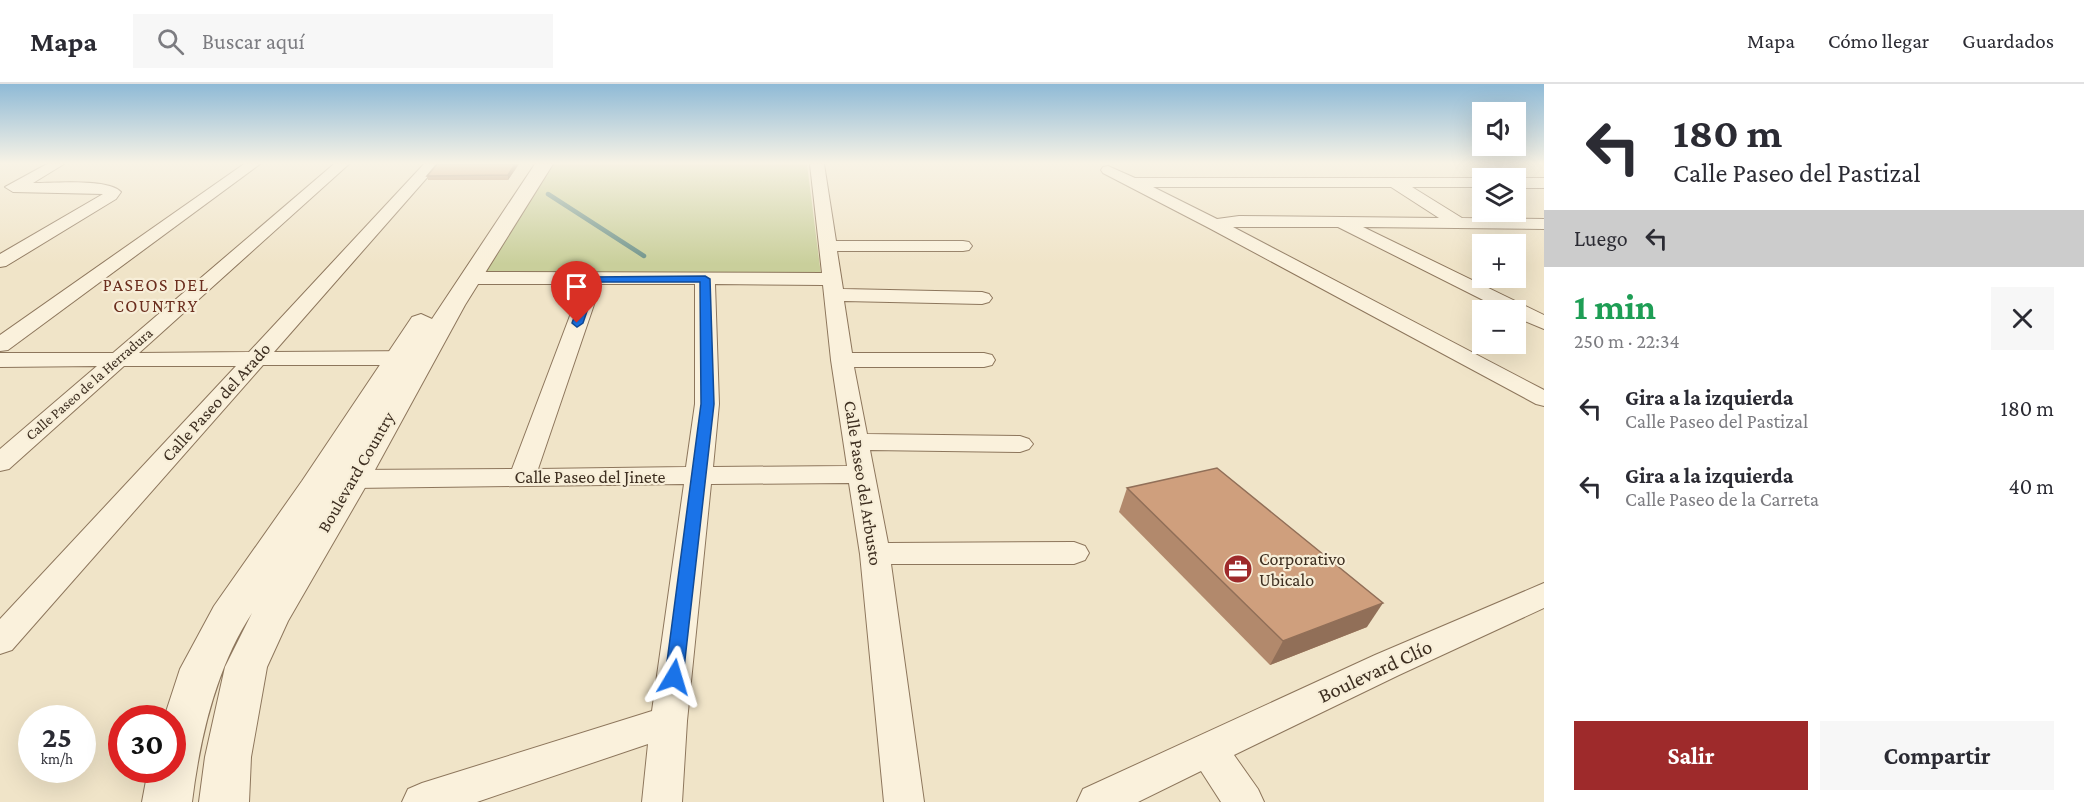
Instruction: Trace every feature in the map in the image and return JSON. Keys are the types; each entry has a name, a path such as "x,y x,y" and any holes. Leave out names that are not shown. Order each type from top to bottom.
{"street":[{"path":"0,262 107,198"},
{"path":"0,345 206,198"},
{"name":"Calle Paseo de la Herradura","path":"0,463 304,198"},
{"name":"Calle Paseo del Arado","path":"0,640 402,198"},
{"name":"Boulevard Country","path":"224,802 228,757 246,667 269,618 353,479 410,358 505,198"},
{"name":"Boulevard Country","path":"186,721 201,669 228,617 314,489 471,278 523,198"},
{"name":"Calle Paseo del Arbusto","path":"821,198 842,360 858,442 875,554 904,802"},
{"path":"1163,198 1544,399"},
{"path":"1418,198 1459,224"},
{"path":"1215,224 1239,221 1544,224"},
{"path":"1339,222 1544,324"},
{"path":"828,246 963,246"},
{"path":"471,278 705,279 982,298"},
{"path":"522,477 593,279"},
{"path":"662,802 669,721 707,404 705,279"},
{"path":"1526,330 1544,324"},
{"path":"1453,350 1472,345"},
{"path":"0,360 410,358"},
{"path":"842,360 984,360"},
{"path":"858,442 1020,444"},
{"name":"Calle Paseo del Jinete","path":"353,479 863,474"},
{"path":"875,554 1074,554"},
{"name":"Boulevard Clío","path":"1097,802 1207,748 1544,595"},
{"path":"422,802 669,721"},
{"path":"1207,748 1244,802"},
{"name":"Boulevard Country","path":"166,802 169,783"}],"green space":[{"path":"527,198 811,198 821,275 478,275"}],"building":[{"name":"Corporativo Ubicalo","path":"1217,468 1383,603 1283,641 1127,488"}],"waterway":[{"path":"553,198 644,256"}],"place":[{"name":"Corporativo Ubicalo","path":"1238,569"}],"district":[{"name":"PASEOS DEL COUNTRY","path":"156,295"}],"route":[{"path":"577,323 593,279 705,279 707,404 674,677"}]}
